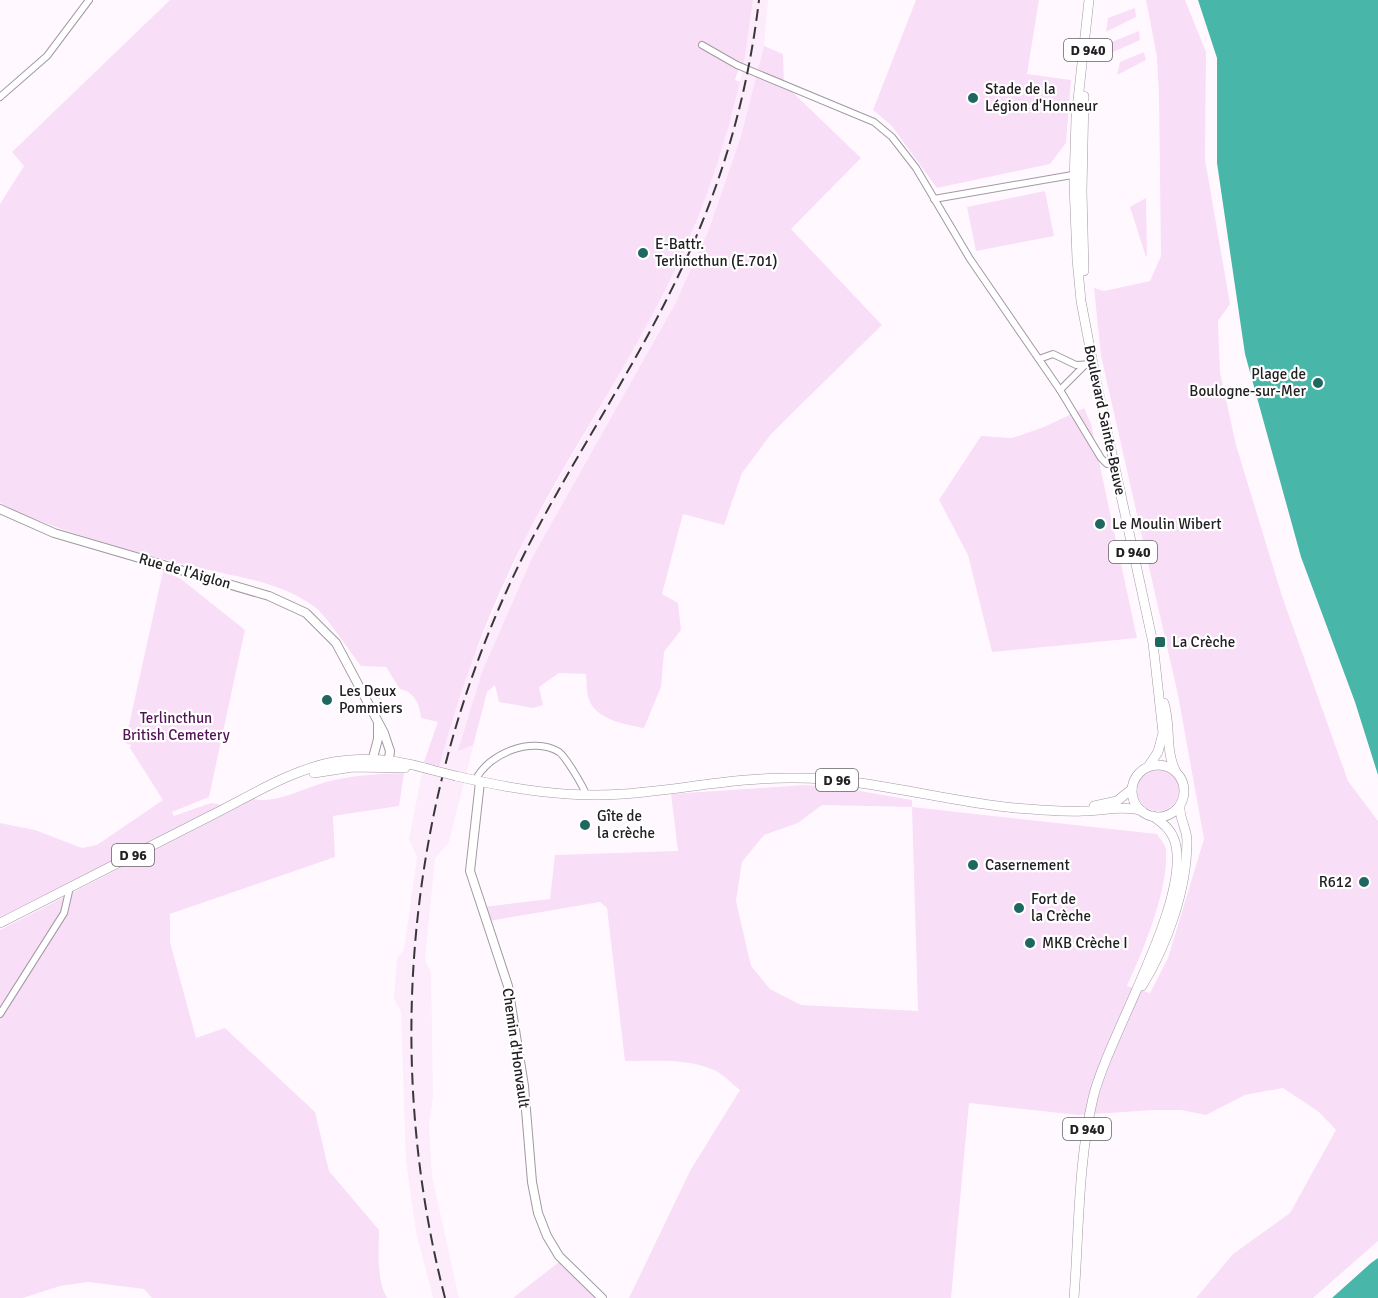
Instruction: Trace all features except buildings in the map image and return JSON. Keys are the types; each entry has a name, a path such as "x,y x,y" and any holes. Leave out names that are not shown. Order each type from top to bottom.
{"main road":[{"name":"Boulevard Sainte-Beuve","path":"1089,0 1078,87 1077,259 1088,337 1089,364 1150,628 1157,680"},
{"name":"Boulevard Sainte-Beuve","path":"1078,174 1085,71 1094,0"},
{"name":"D 940","path":"1148,767 1157,755 1162,737 1157,680"},
{"name":"D 940","path":"1157,680 1169,721 1169,753 1175,770"},
{"name":"D 96","path":"0,923 266,789 323,771 371,763 432,770 537,793 622,794 761,778 824,779 1030,809 1082,812 1131,808 1142,811"},
{"path":"1163,765 1175,770 1182,779 1185,789 1180,806 1168,815 1153,816 1142,811 1135,802 1132,789 1136,778 1148,767 1163,765"},
{"name":"D 96","path":"1030,809 1103,805 1119,799 1132,789"},
{"name":"D 940","path":"1125,1016 1161,951 1174,910 1187,844 1180,806"},
{"name":"D 940","path":"1074,1298 1089,1119 1102,1066 1164,925 1177,867 1173,837 1168,828 1153,816"}],"street":[{"path":"0,97 47,56 89,0"},
{"path":"702,45 733,63 878,124 902,148 990,290 1060,390 1101,458 1107,464 1113,464"},
{"path":"934,199 1078,174"},
{"path":"1039,359 1053,354 1073,364 1089,364"},
{"path":"1060,390 1089,364"},
{"name":"Rue de l'Aiglon","path":"0,509 54,533 288,603 306,613 323,626 347,664 389,745 388,764"},
{"path":"371,763 378,739 378,725"},
{"path":"478,781 486,766 499,754 544,747 564,756 586,795"},
{"name":"Chemin d'Honvault","path":"478,781 470,871 508,986 524,1086 536,1203 542,1226 556,1251 602,1298"},
{"path":"0,1014 64,913 69,900 70,887"}],"shaded area":[{"path":"753,0 768,0 764,46 741,136 709,229 675,304 533,556 478,684 487,692 449,842 435,859 425,960 431,972 433,1097 429,1125 432,1176 459,1298 433,1298 416,1232 406,1161 401,1012 394,999 397,958 404,950 417,857 409,839 424,762 438,722 468,670 526,537 645,328 690,237 734,108 744,63"},
{"name":"Plage de Boulogne-sur-Mer","path":"1198,0 1378,0 1378,775 1355,702 1301,557 1245,354 1217,163 1217,58"},
{"path":"1378,1258 1378,1298 1332,1298 1371,1263"}],"green space":[{"path":"170,0 753,0 744,63 739,68 735,80 740,82 718,161 690,237 633,350 525,539 476,651 439,767 424,762 438,722 421,718 415,699 400,689 386,667 361,666 324,616 300,597 258,581 97,541 45,523 0,503 0,204 24,166 12,152"},
{"name":"Stade de la Légion d'Honneur","path":"916,0 1039,0 1027,74 1071,80 1066,143 1050,164 937,188 891,125 873,110"},
{"path":"1146,0 1185,0 1206,52 1205,159 1230,304 1218,321 1220,372 1236,445 1282,596 1348,781 1378,821 1378,1241 1313,1298 1196,1298 1233,1254 1290,1213 1336,1130 1319,1112 1283,1088 1245,1095 1206,1115 1181,1110 1154,1110 1078,1115 969,1103 951,1298 629,1298 690,1171 740,1090 721,1074 704,1066 670,1061 625,1061 607,908 600,902 489,921 483,907 550,899 555,855 678,851 671,794 805,785 837,787 912,800 912,807 1157,834 1166,850 1163,883 1154,919 1127,986 1150,993 1168,958 1204,839 1178,695 1101,356 1094,288 1104,291 1150,281 1161,256 1157,57","holes":["822,805 912,807 918,1011 801,1005 770,989 751,966 736,901 742,862 764,835 798,823"]},
{"path":"1135,8 1136,17 1106,32 1108,18"},
{"path":"1139,31 1140,40 1102,57 1104,45"},
{"path":"764,46 783,54 784,84 861,158 791,229 882,325 772,433 742,473 724,525 683,514 662,594 678,603 681,630 664,652 661,687 644,728 614,721 599,713 590,702 586,674 559,673 539,687 543,705 533,708 499,702 495,685 487,692 473,745 458,751 482,672 533,556 675,304 709,229 741,136"},
{"path":"1144,52 1146,60 1117,75 1120,62"},
{"path":"1045,191 1054,236 976,251 967,207"},
{"path":"1146,198 1147,256 1146,257 1130,207"},
{"path":"1084,408 1091,424 1137,638 992,652 968,555 939,500 981,436 1012,438 1044,427"},
{"name":"Terlincthun British Cemetery","path":"163,571 181,579 245,630 209,797 172,812 174,816 211,803 222,805 0,917 0,823 35,830 82,848 97,845 163,800 130,748 131,745 125,743"},
{"path":"1158,769 1173,775 1179,790 1173,805 1158,811 1143,805 1137,790 1143,775"},
{"path":"404,773 399,806 333,816 335,857 170,914 170,942 196,1038 225,1028 315,1112 329,1171 379,1230 381,1282 387,1298 152,1298 144,1289 88,1282 60,1286 23,1298 0,1298 0,930 254,799 282,797 348,777"},
{"path":"559,1262 596,1298 513,1298"}],"railway":[{"path":"445,1298 425,1202 414,1104 412,1006 419,908 434,812 459,717 492,624 534,535 628,371 696,238 731,138 748,70 759,0"}],"place":[{"name":"Stade de la Légion d'Honneur","path":"973,98"},
{"name":"E-Battr. Terlincthun (E.701)","path":"643,253"},
{"name":"Plage de Boulogne-sur-Mer","path":"1318,383"},
{"name":"Le Moulin Wibert","path":"1100,524"},
{"name":"La Crèche","path":"1160,642"},
{"name":"Les Deux Pommiers","path":"327,700"},
{"name":"Gîte de la crèche","path":"585,825"},
{"name":"Casernement","path":"973,865"},
{"name":"R612","path":"1364,882"},
{"name":"Fort de la Crèche","path":"1019,908"},
{"name":"MKB Crèche I","path":"1030,943"}]}
